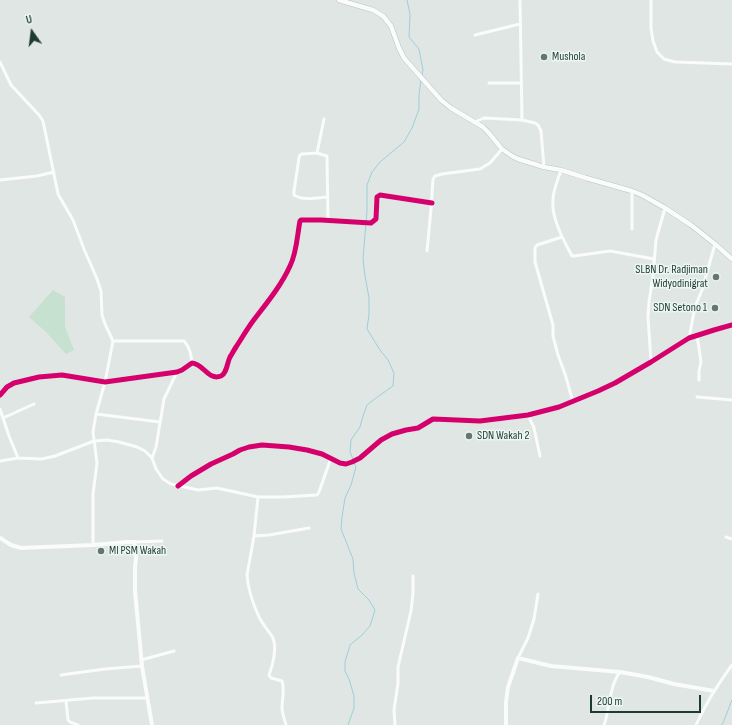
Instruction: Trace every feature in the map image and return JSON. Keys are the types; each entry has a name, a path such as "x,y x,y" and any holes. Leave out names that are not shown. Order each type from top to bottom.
{"main road":[{"path":"339,0 373,10 383,16 391,26 404,58 441,100 488,132 502,149 515,158 642,195 691,225 732,259"}],"street":[{"path":"520,0 522,120"},
{"path":"651,0 651,28 653,42 656,52 664,59 675,62 732,64"},
{"path":"476,35 520,24"},
{"path":"0,62 11,85 43,121 58,194 73,220 97,279 101,291 102,315 113,341 93,432 97,464 93,494 93,545"},
{"path":"489,83 521,83"},
{"path":"475,122 484,118 522,120 535,123 540,131 544,166"},
{"path":"317,153 324,119"},
{"path":"427,250 433,179 435,176 480,169 490,163 502,149"},
{"path":"327,197 299,198 294,195 300,155 306,153 317,153 327,156 328,220"},
{"path":"560,170 552,202 555,218 562,237 572,256 610,251 654,259"},
{"path":"0,180 37,176 54,172"},
{"path":"632,191 632,229"},
{"path":"0,395 7,387 14,383 39,377 62,375 105,382 177,372 192,363 199,365 211,376 216,377 223,375 230,357 251,323 273,296 290,266 293,259 300,221 328,220 364,223 373,222 376,219 377,196 380,195 432,203"},
{"path":"651,362 648,317 649,302 656,240 665,208"},
{"path":"562,237 537,244 534,252 539,277 553,325 553,336 573,402"},
{"path":"689,338 695,307 702,290 715,244"},
{"path":"178,486 211,464 240,450 250,447 262,445 289,447 322,454 340,463 352,462 360,458 381,440 392,434 418,428 433,419 480,421 528,414 565,405 615,383 689,338 732,325"},
{"path":"697,335 701,362 699,380"},
{"path":"113,341 184,341 189,350 192,363"},
{"path":"152,458 156,446 164,399 177,372"},
{"path":"698,397 732,400"},
{"path":"3,418 34,404"},
{"path":"0,409 18,458"},
{"path":"96,414 160,422"},
{"path":"528,414 534,428 540,456"},
{"path":"0,461 18,458 42,459 55,456 94,441 107,440 119,442 145,451 152,458 156,469 163,479 171,484 198,490 217,488 258,496 283,497 317,495 320,492 330,458"},
{"path":"258,496 254,536 247,575 248,587 259,618 273,639 275,648 272,669 269,675 271,678 282,681 283,683 282,710 286,725"},
{"path":"254,536 309,528"},
{"path":"0,538 11,545 21,548 162,541"},
{"path":"726,538 732,538"},
{"path":"134,542 136,559 134,566 135,591 142,666 152,725 146,725"},
{"path":"395,725 394,710 398,683 399,658 413,594 413,576"},
{"path":"506,725 506,702 508,688 518,658 528,638 534,619 538,594"},
{"path":"142,660 174,651"},
{"path":"518,658 551,666 620,672 714,691"},
{"path":"696,725 702,711 732,664"},
{"path":"61,675 142,666"},
{"path":"604,725 616,677 620,672"},
{"path":"36,703 93,698 147,698"},
{"path":"66,701 68,720 78,725"}],"green space":[{"path":"53,290 65,297 65,327 74,350 66,354 46,332 29,317"}],"waterway":[{"path":"407,0 410,14 409,37 419,49 423,70 422,75"},
{"path":"353,459 350,452 351,440 360,427 367,405 393,386 394,373 388,360 367,329 369,298 363,259 367,211 367,185 372,172 380,162 404,142 412,128 419,109 421,80"},
{"path":"348,725 354,708 354,696 345,671 345,662 350,645 370,626 375,610 369,600 358,589 354,573 353,559 341,529 345,498 351,485 356,467 354,462"},
{"path":"721,725 732,700"}],"cycle path":[{"path":"0,395 7,387 14,383 39,377 62,375 105,382 177,372 192,363 200,366 213,376 221,376 226,370 230,357 247,330 282,281 294,255 301,220 371,223 376,219 377,197 380,195 432,203"},
{"path":"178,486 211,464 249,447 262,445 307,450 322,454 340,463 346,464 360,458 381,440 392,434 418,428 433,419 480,421 528,415 559,407 615,383 689,338 732,325"}],"place":[{"name":"Mushola","path":"544,57"},
{"name":"SLBN Dr. Radjiman Widyodinigrat","path":"716,277"},
{"name":"SDN Setono 1","path":"715,308"},
{"name":"SDN Wakah 2","path":"469,436"},
{"name":"MI PSM Wakah","path":"101,551"}]}
